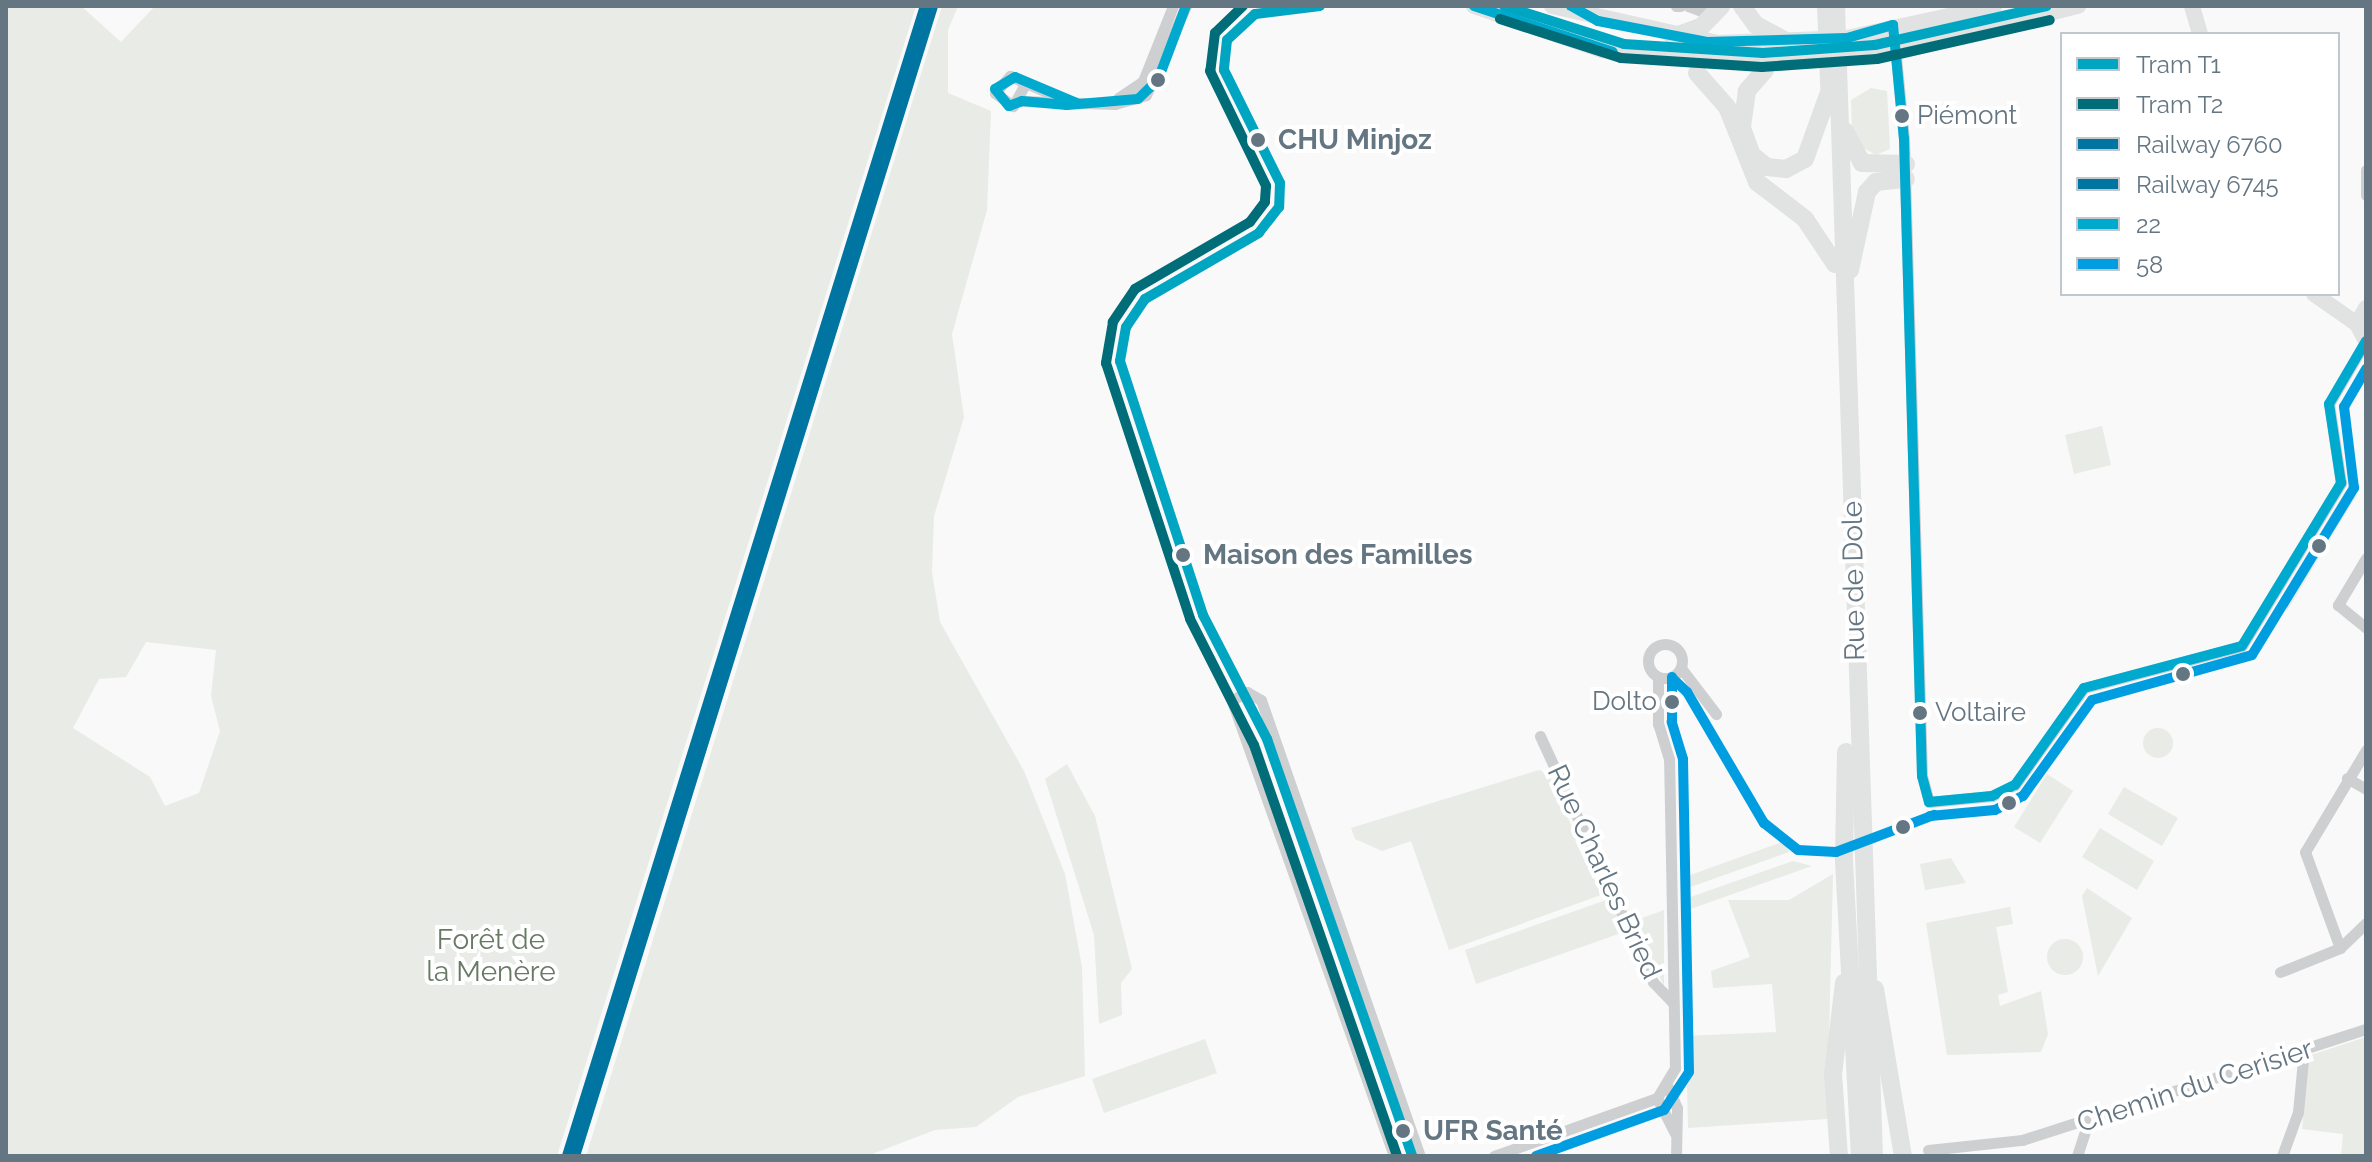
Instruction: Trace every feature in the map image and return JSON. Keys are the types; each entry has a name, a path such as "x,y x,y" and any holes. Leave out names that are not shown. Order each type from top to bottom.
{"main road":[{"path":"1742,6 1756,25 1783,49"},
{"name":"Rue de Dole","path":"1830,10 1847,691 1844,861 1860,1156"},
{"path":"1673,37 1717,11"},
{"path":"1765,70 1747,91 1742,128 1752,155 1767,167 1786,169 1805,159 1833,82"},
{"path":"1697,73 1727,107 1757,182 1805,219 1835,264"},
{"name":"Rue de Dole","path":"1833,82 1841,122 1861,812 1861,926 1874,1156"},
{"path":"1841,122 1862,163 1906,172"},
{"path":"1846,284 1867,192 1876,182 1906,172"},
{"path":"1861,926 1903,1156"},
{"path":"1839,1156 1834,1055 1849,953"}],"street":[{"path":"1106,102 1137,90 1173,6"},
{"path":"1077,103 1024,86 1010,76 995,89 1004,105 1022,101 1077,103 1106,102 1146,95 1186,6"},
{"path":"1474,6 1697,73"},
{"path":"1552,6 1673,37 1783,49 1897,52 2078,6"},
{"path":"1688,6 1717,11"},
{"path":"1645,57 1783,49 1847,38 1943,10 1995,6"},
{"path":"2192,6 2199,32"},
{"path":"2204,6 2210,32"},
{"path":"1893,25 1906,172 1922,776 1929,802 1952,804 2015,785 2084,688 2242,646 2341,483 2329,404 2366,341 2363,313"},
{"path":"1162,32 1170,47"},
{"path":"1765,70 1783,49"},
{"path":"1022,101 1024,86"},
{"path":"2366,170 2366,195"},
{"path":"2319,296 2363,313"},
{"path":"2334,296 2363,313"},
{"path":"2366,558 2338,605 2366,628"},
{"path":"1676,1156 1668,1087 1673,1003 1669,759 1658,724 1658,677 1648,658 1658,645 1679,650 1681,668 1716,714"},
{"path":"1658,677 1681,668"},
{"path":"1394,1156 1232,700 1247,692 1261,700 1420,1156"},
{"name":"Rue Charles Bried","path":"1540,736 1653,982 1673,1003"},
{"path":"2340,948 2305,852 2366,750"},
{"path":"2347,778 2366,789"},
{"path":"2280,972 2340,948 2366,923"},
{"name":"Chemin du Cerisier","path":"1928,1150 2022,1140 2088,1122 2366,1029"},
{"path":"2282,1156 2298,1112 2304,1050"},
{"path":"1494,1156 1657,1098 1668,1087"},
{"path":"1657,1098 1675,1133"},
{"path":"2077,1156 2088,1122"}],"green space":[{"name":"Forêt de la Menère","path":"6,6 81,6 121,42 155,6 916,6 557,1156 6,1156","holes":["146,642 216,650 211,696 220,731 199,793 165,806 150,777 73,728 99,679 126,677"]},
{"path":"942,6 958,6 948,30 948,93 991,111 987,210 952,334 964,417 934,516 932,572 940,622 1024,771 1065,874 1082,967 1085,1076 1018,1097 976,1127 935,1130 867,1156 586,1156"},
{"path":"1871,88 1887,91 1890,149 1876,155 1858,145 1852,132 1851,100"},
{"path":"2102,426 2111,465 2074,474 2065,435"},
{"path":"2346,490 2357,495 2287,611 2280,599"},
{"path":"2158,728 2169,732 2173,743 2169,754 2158,758 2147,754 2143,743 2147,732"},
{"path":"1067,764 1095,816 1132,969 1121,983 1122,1015 1099,1024 1094,935 1045,779"},
{"path":"1539,770 1549,774 1601,895 1449,950 1411,841 1382,851 1355,839 1351,828"},
{"path":"2047,774 2073,791 2040,843 2014,827"},
{"path":"2124,787 2178,818 2162,846 2108,814"},
{"path":"2100,828 2154,861 2137,890 2082,857"},
{"path":"1785,841 1789,852 1682,890 1682,878"},
{"path":"1951,858 1966,883 1925,890 1920,864"},
{"path":"1793,861 1812,866 1682,912 1682,900"},
{"path":"1833,874 1827,1119 1688,1128 1686,1036 1776,1032 1772,984 1713,988 1711,971 1750,957 1728,900 1789,900"},
{"path":"2087,888 2132,918 2098,976 2082,896"},
{"path":"1609,899 1624,932 1476,984 1465,950"},
{"path":"2010,907 2013,924 1996,927 2008,992 1998,995 2000,1006 2041,991 2048,1034 2041,1052 1947,1055 1926,923"},
{"path":"1664,910 1664,986 1634,921"},
{"path":"2065,939 2078,944 2083,957 2078,970 2065,975 2052,970 2047,957 2052,944"},
{"path":"2366,1037 2366,1156 2341,1156 2343,1134 2302,1129 2308,1056"},
{"path":"1205,1039 1217,1073 1104,1113 1092,1079"}],"tram line":[{"name":"T2","path":"1243,6 1215,33 1210,71 1266,186 1265,202 1250,222 1135,289 1113,322 1106,363 1190,619 1254,745 1397,1156"},
{"name":"T1","path":"1320,6 1255,14 1227,40 1224,70 1280,183 1279,207 1259,233 1145,299 1126,327 1120,361 1203,615 1267,739 1412,1156"},
{"name":"T1","path":"1504,6 1624,44 1763,53 1875,45 2047,6"},
{"name":"T2","path":"1500,19 1621,58 1762,67 1877,59 2050,20"}],"rail line":[{"name":"6745","path":"568,1156 926,6"},
{"name":"6760","path":"574,1156 932,6"}],"transit line":[{"name":"22","path":"1077,103 1015,77 995,89 1009,106 1022,101 1067,105 1138,99 1158,80 1186,6"},
{"name":"22","path":"1474,6 1613,52"},
{"name":"22","path":"1571,6 1598,21 1707,42 1847,38 1893,25 1904,139 1922,776 1929,802"},
{"name":"22","path":"1929,802 1992,796 2015,785 2084,688 2242,646 2341,483 2329,404 2366,341"},
{"name":"58","path":"1930,816 1995,810 2023,796 2092,700 2252,655 2354,488 2344,407 2366,369"},
{"name":"58","path":"1536,1156 1664,1110 1689,1072 1683,759 1672,722 1672,677"},
{"name":"58","path":"1672,678 1687,692 1764,823 1798,850 1836,852 1934,815"}],"place":[{"name":"Piémont","path":"1902,116"},
{"name":"CHU Minjoz","path":"1258,140"},
{"name":"Maison des Familles","path":"1183,555"},
{"name":"Dolto","path":"1672,702"},
{"name":"Voltaire","path":"1920,713"},
{"name":"UFR Santé","path":"1403,1131"}]}
